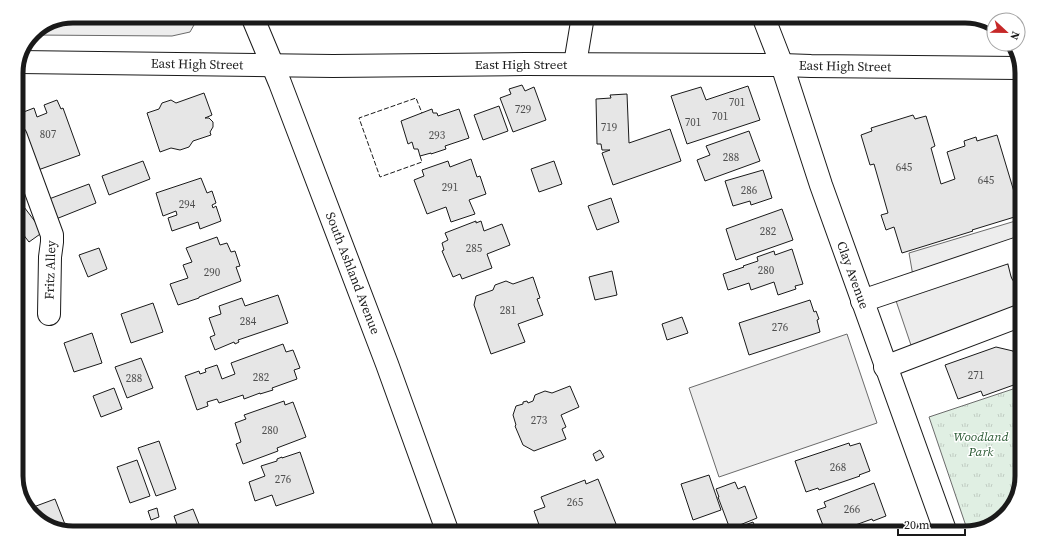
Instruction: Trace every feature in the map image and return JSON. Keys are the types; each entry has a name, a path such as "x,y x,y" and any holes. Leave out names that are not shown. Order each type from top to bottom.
{"street":[{"name":"South Ashland Avenue","path":"255,23 273,65 387,364 445,526"},
{"path":"575,64 582,23"},
{"name":"Clay Avenue","path":"766,23 782,65 821,185 885,367 943,526"},
{"name":"East High Street","path":"24,62 333,66 575,64 1015,68"},
{"name":"Fritz Alley","path":"23,156 52,235 49,314"},
{"path":"862,301 1015,249"},
{"path":"885,367 1015,318"}],"green space":[{"name":"Woodland Park","path":"1015,388 1015,482 1007,504 993,518 978,524 966,526 929,417"}],"shaded area":[{"path":"73,23 195,23 190,32 172,36 41,35 45,31 54,27"},
{"path":"1015,221 1015,321 915,357 890,283 913,276 909,253"},
{"path":"847,334 877,423 719,477 689,388"}],"building":[{"path":"522,85 525,91 534,87 546,120 513,132 500,98 511,94 509,89"},
{"path":"748,86 760,120 687,144 671,96 701,87 706,100"},
{"path":"204,93 212,115 205,118 209,118 213,122 213,127 210,132 211,135 193,141 189,147 180,150 171,148 160,152 147,113 159,109 162,103 171,100 176,103"},
{"path":"627,94 629,143 670,129 681,161 613,185 602,153 610,150 602,150 601,144 597,144 596,99 611,98 610,95"},
{"path":"57,100 61,109 63,108 80,155 38,170 23,129 23,112 34,108 37,117 47,113 44,105"},
{"path":"499,106 508,131 483,140 474,115"},
{"path":"432,109 433,113 437,113 438,116 459,109 469,138 445,146 446,149 420,156 418,149 414,149 412,142 408,144 401,121"},
{"path":"913,115 915,119 926,116 935,146 931,148 941,184 955,179 947,152 965,146 964,141 976,137 977,141 997,135 1015,195 1015,217 902,253 894,227 886,230 881,215 888,213 874,164 870,165 861,135 872,131 871,128"},
{"path":"749,131 760,161 705,181 697,160 710,155 706,146"},
{"path":"471,159 477,177 480,176 486,194 469,200 475,214 451,222 446,207 427,214 414,180 424,176 422,170 448,161 450,167"},
{"path":"143,161 150,179 109,195 102,176"},
{"path":"554,161 562,184 539,192 531,169"},
{"path":"763,170 772,198 751,205 750,201 733,206 725,181"},
{"path":"23,177 27,190 23,191"},
{"path":"201,178 207,193 212,191 216,203 212,205 213,208 216,206 221,221 200,229 198,222 172,231 168,218 177,215 176,211 163,216 156,193"},
{"path":"89,184 96,203 56,219 49,199"},
{"path":"611,198 619,222 597,230 588,206"},
{"path":"23,206 43,232 29,242 23,234"},
{"path":"782,209 793,240 736,260 726,229"},
{"path":"476,221 476,223 481,221 484,231 502,224 510,245 487,254 492,268 462,279 460,274 453,277 442,251 444,250 442,243 448,240 445,233"},
{"path":"217,237 220,245 227,243 231,252 235,251 240,266 236,267 241,281 178,305 170,284 188,278 183,265 192,262 186,248"},
{"path":"99,248 107,269 88,277 79,255"},
{"path":"792,249 803,284 795,286 796,289 778,295 774,282 751,290 749,283 728,290 723,274 758,261 757,257 774,251 775,255"},
{"path":"612,271 617,295 595,300 589,277"},
{"path":"533,277 540,298 537,299 543,315 518,324 525,342 491,354 474,305 476,296 493,290 495,285 506,281 513,284"},
{"path":"278,295 288,323 238,340 239,342 235,344 234,342 215,350 210,337 215,335 209,318 221,314 219,306 242,298 245,306"},
{"path":"810,300 814,312 816,311 819,319 817,320 820,332 749,355 739,323"},
{"path":"153,303 163,332 131,343 121,314"},
{"path":"682,317 688,333 667,340 662,324"},
{"path":"92,333 102,363 74,372 64,343"},
{"path":"283,344 286,352 293,350 300,368 294,370 297,379 272,388 273,390 244,399 243,395 219,403 217,399 207,402 208,406 197,410 185,376 199,371 200,374 206,372 205,369 217,365 222,379 235,374 231,363"},
{"path":"996,347 1013,351 1015,357 1015,385 983,396 981,391 958,399 945,365"},
{"path":"141,358 153,388 127,398 115,367"},
{"path":"570,386 579,407 561,415 566,427 562,429 566,439 534,451 523,445 515,426 513,415 516,406 523,404 523,402 527,401 528,403 533,401 535,395 545,391 552,393"},
{"path":"114,388 122,409 101,417 93,396"},
{"path":"284,401 285,405 293,402 306,437 277,448 278,451 243,464 236,444 241,442 235,423 246,419 244,415"},
{"path":"159,441 176,489 156,496 138,448"},
{"path":"849,443 850,446 860,443 870,471 819,490 818,488 806,492 795,461"},
{"path":"600,450 604,457 596,461 593,454"},
{"path":"300,452 314,493 276,506 272,495 255,501 249,482 265,476 261,466 277,461 277,459 282,457"},
{"path":"137,460 150,496 130,503 117,467"},
{"path":"709,475 721,510 693,520 681,484"},
{"path":"598,479 616,524 611,526 539,526 534,511 545,507 541,497 585,480 586,484"},
{"path":"735,482 738,489 745,486 757,518 737,526 729,526 716,489"},
{"path":"874,483 886,516 853,526 823,526 817,510 826,507 824,502"},
{"path":"55,499 65,526 45,518 33,507"},
{"path":"157,508 159,517 151,520 148,511"},
{"path":"193,509 200,526 178,526 174,516"},
{"path":"753,522 755,526 742,526"}],"fence":[{"path":"420,156 422,162 380,177 359,118 416,98 422,113"}]}
